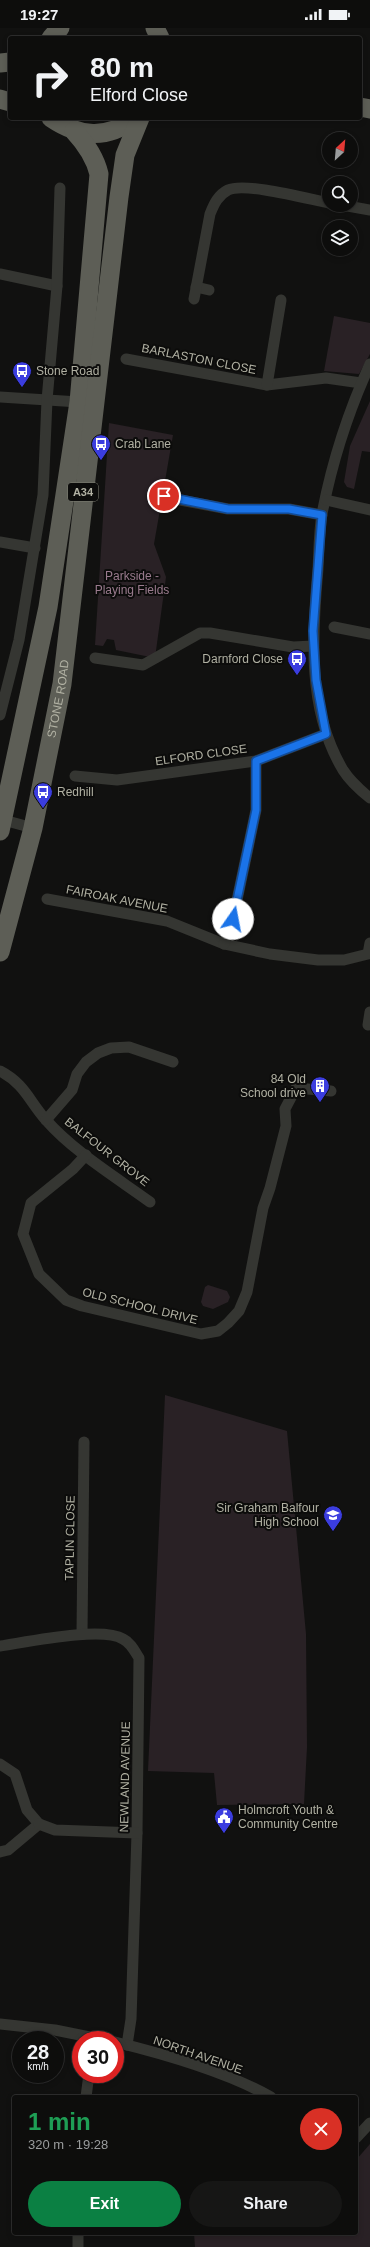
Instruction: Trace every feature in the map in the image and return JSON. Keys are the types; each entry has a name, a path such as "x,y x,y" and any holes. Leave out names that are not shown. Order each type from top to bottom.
{"highway":[{"path":"53,36 60,28"},
{"path":"55,120 74,131 93,134 108,131 131,120"},
{"name":"STONE ROAD","path":"0,952 33,828 62,684 118,197 125,155 139,120"},
{"name":"A34","path":"1,823 48,607 79,402 100,174 97,163 90,151 74,131"}],"street":[{"path":"0,715 19,640 35,548 44,482 47,400 57,286 60,188"},
{"path":"194,299 210,214 214,204 221,194 230,189 251,188 322,202"},
{"path":"358,208 370,210"},
{"path":"0,274 57,286"},
{"path":"196,287 209,290"},
{"name":"BARLASTON CLOSE","path":"267,385 281,300"},
{"name":"BARLASTON CLOSE","path":"126,359 267,385 326,378 361,383"},
{"path":"370,364 361,383 340,442 322,515 313,631 316,680 326,734 343,770 351,781 370,798"},
{"path":"0,397 79,402"},
{"path":"164,496 228,509 289,509 322,515"},
{"path":"326,500 370,510"},
{"path":"0,542 35,548"},
{"path":"334,627 370,634"},
{"path":"95,658 142,665 200,633 210,633 292,647 313,646"},
{"name":"ELFORD CLOSE","path":"76,776 117,780 256,761 326,734"},
{"path":"224,944 233,919 256,810 256,761"},
{"path":"1,823 33,828"},
{"name":"FAIROAK AVENUE","path":"47,899 167,921 224,944 270,954 318,960 344,960 369,954"},
{"path":"368,1025 370,1012"},
{"path":"46,1120 72,1090 77,1074 86,1062 98,1053 111,1048 129,1047 173,1062"},
{"name":"BALFOUR GROVE","path":"0,1071 18,1082 46,1120 86,1155 150,1202"},
{"name":"OLD SCHOOL DRIVE","path":"86,1155 73,1169 40,1193 31,1203 23,1234 39,1274 66,1300 82,1306 201,1334 218,1331 228,1323 239,1310 247,1292 263,1208 270,1188 286,1126 284,1109 296,1088 331,1091"},
{"name":"TAPLIN CLOSE","path":"82,1634 84,1442"},
{"name":"NEWLAND AVENUE","path":"0,1646 82,1634 113,1634 123,1639 132,1647 139,1658 137,1833 131,2019 127,2045"},
{"path":"0,1764 15,1774 27,1810 39,1824 55,1830 137,1833"},
{"path":"0,1852 8,1850 39,1824"},
{"path":"0,2024 72,2035"},
{"name":"NORTH AVENUE","path":"124,2044 195,2065 266,2095"},
{"path":"86,2095 88,2083"},
{"path":"358,2136 370,2123"},
{"path":"78,2235 78,2247"}],"green space":[{"path":"334,316 370,323 370,354 359,374 324,371"},
{"path":"370,401 370,452 362,451 354,489 347,487 344,482 350,446"},
{"name":"Parkside - Playing Fields","path":"109,423 173,435 154,544 166,577 155,658 116,650 114,640 107,639 103,646 95,645"},
{"path":"208,1285 227,1291 230,1297 228,1302 213,1309 203,1306 201,1302 205,1287"},
{"path":"165,1395 287,1431 306,1634 307,1747 304,1804 217,1805 214,1773 148,1771"},
{"path":"370,2144 370,2247 195,2247 194,2235 358,2235 358,2158"}],"place":[{"name":"Stone Road","path":"22,388"},
{"name":"Crab Lane","path":"101,461"},
{"name":"Darnford Close","path":"297,676"},
{"name":"Redhill","path":"43,809"},
{"name":"84 Old School drive","path":"320,1103"},
{"name":"Sir Graham Balfour High School","path":"333,1532"},
{"name":"Holmcroft Youth & Community Centre","path":"224,1834"}],"route":[{"path":"164,496 228,509 289,509 322,515 313,646 316,680 326,734 256,761 256,810 233,919"}]}
